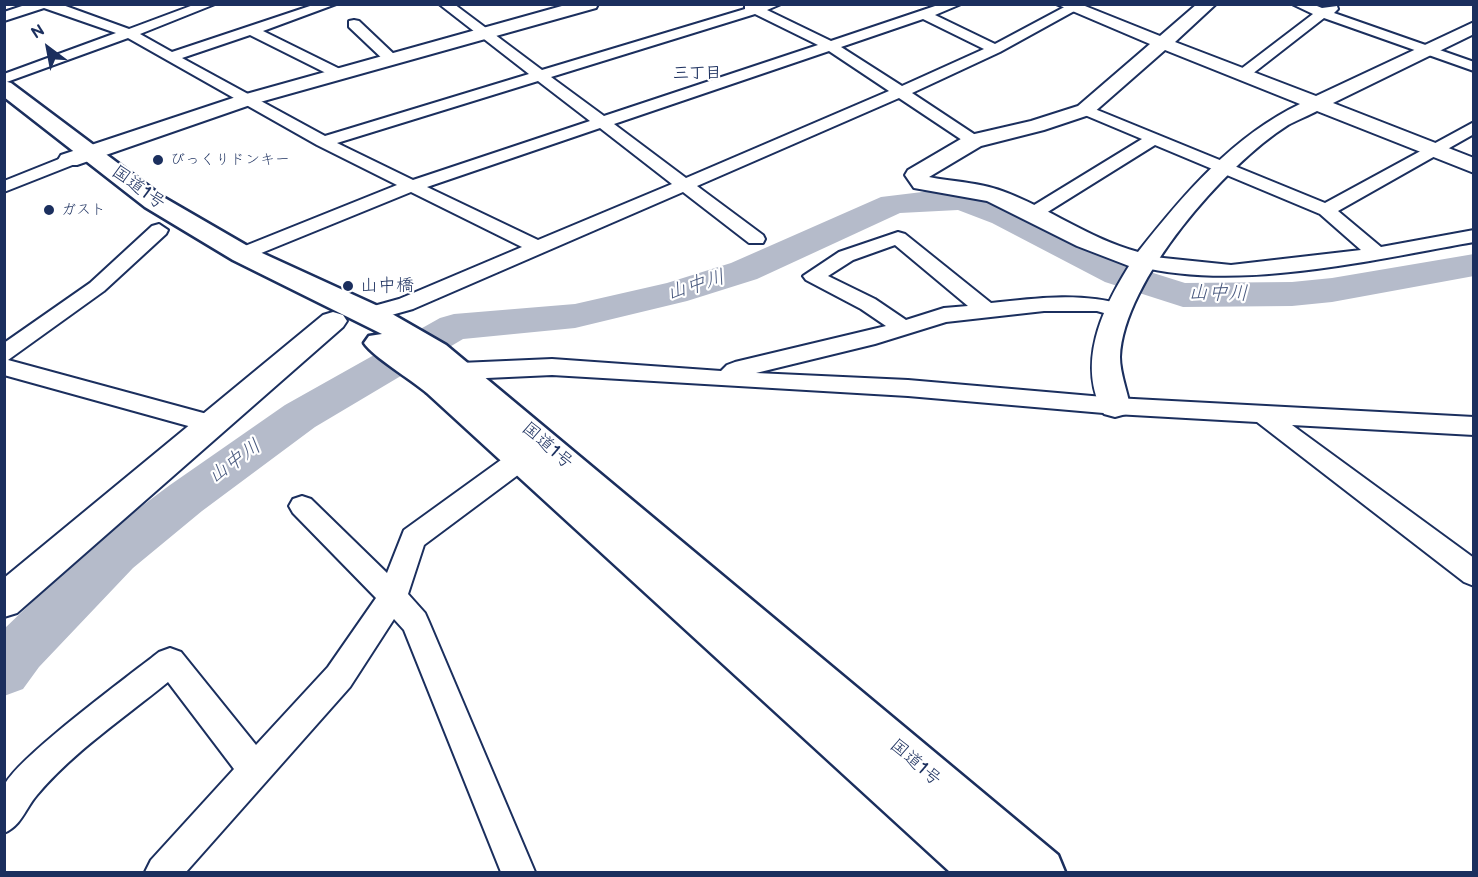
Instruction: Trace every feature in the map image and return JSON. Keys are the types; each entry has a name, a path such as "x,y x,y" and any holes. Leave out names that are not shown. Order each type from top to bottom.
{"highway":[{"name":"国道1号","path":"4,87 159,230 333,321 414,351 521,459 985,873"},
{"name":"国道1号","path":"4,108 242,255 414,351 1041,873"}],"street":[{"path":"4,17 44,4 128,33 322,142 538,248"},
{"path":"4,79 210,4"},
{"path":"170,57 330,4"},
{"path":"445,4 756,239"},
{"path":"4,187 79,156 246,100 591,4"},
{"path":"322,142 750,7 774,4"},
{"path":"242,255 410,187 955,4"},
{"path":"1208,4 1085,110 1037,126 974,141 920,171 916,176 918,180 993,195 1095,247 1144,262 1231,272 1376,253 1473,236"},
{"path":"1298,4 1473,67"},
{"path":"1242,75 1322,13 1343,4"},
{"path":"1473,166 1073,6 995,49 901,92 406,304 414,351 552,366 723,379 908,388 1115,406 1473,426"},
{"path":"750,7 831,46 974,141"},
{"path":"925,15 995,49"},
{"path":"354,24 392,60"},
{"path":"1115,406 1106,356 1118,310 1144,262 1198,195 1258,137 1314,103 1473,27"},
{"path":"251,30 339,74"},
{"path":"1085,110 1326,210 1376,253"},
{"path":"1326,210 1473,127"},
{"path":"1032,214 1154,139"},
{"path":"4,354 97,287 159,230"},
{"path":"904,328 868,304 813,276 846,256 898,238 986,310"},
{"path":"723,379 735,370 904,328 944,315 1044,304 1098,304 1118,310"},
{"path":"6,597 92,530 210,423 333,321"},
{"path":"4,367 210,423"},
{"path":"1263,415 1473,574"},
{"path":"163,873 339,677 393,597 413,538 521,459"},
{"path":"302,506 415,622 518,873"},
{"path":"4,816 25,784 62,749 170,662 255,770"}],"waterway":[{"name":"山中川","path":"4,671 20,650 116,553 186,498 300,416 454,327 575,316 674,293 744,271 893,204 947,199 964,201 1004,216 1118,274 1183,295 1292,294 1332,290 1474,265"}],"place":[{"name":"びっくりドンキー","path":"158,160"},
{"name":"ガスト","path":"49,210"},
{"name":"山中橋","path":"348,286"}],"district":[{"name":"三丁目","path":"697,74"}]}
